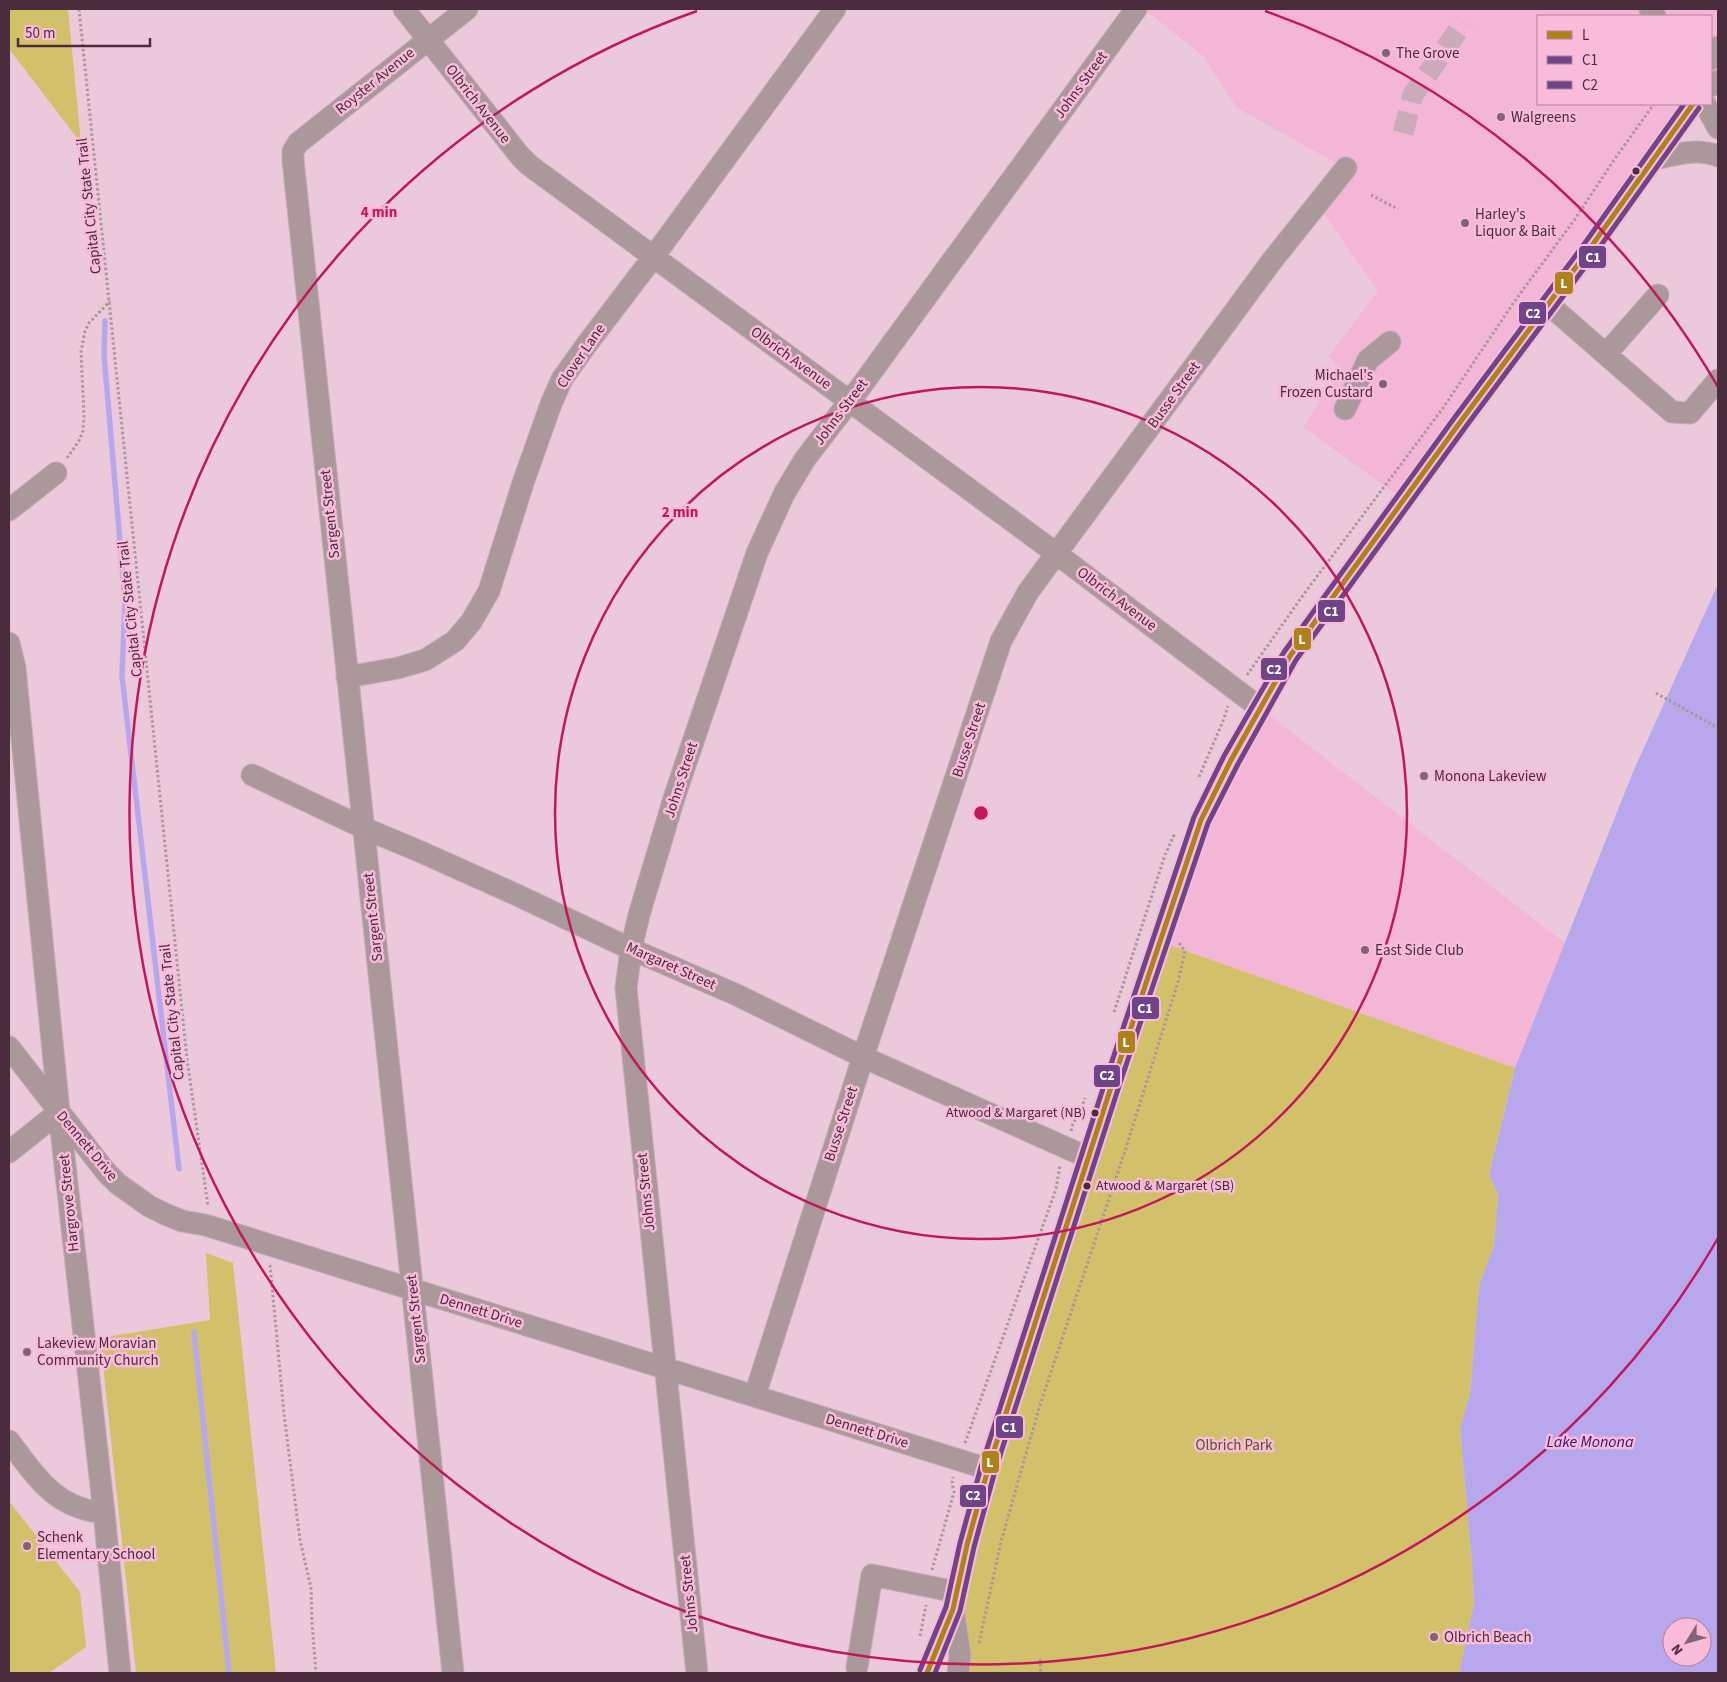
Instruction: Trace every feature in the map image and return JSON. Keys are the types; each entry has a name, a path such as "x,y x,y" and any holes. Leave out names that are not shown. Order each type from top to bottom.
{"street":[{"name":"Olbrich Avenue","path":"404,9 520,156 530,165 1057,554 1260,708"},
{"name":"Royster Avenue","path":"293,160 293,151 298,143 467,9"},
{"name":"Clover Lane","path":"347,677 398,668 425,660 455,641 471,622 488,591 523,483 551,404 562,380 835,9"},
{"name":"Johns Street","path":"697,1673 626,988 631,949 639,915 675,795 757,553 784,494 805,459 850,401 1136,9"},
{"path":"1712,57 1718,46"},
{"path":"927,1673 954,1600 969,1536 988,1469 1201,820 1260,708 1290,656 1655,159 1692,105"},
{"path":"1706,105 1718,128"},
{"path":"1655,159 1678,153 1697,151 1718,156"},
{"name":"Sargent Street","path":"293,160 453,1673"},
{"name":"Busse Street","path":"755,1396 863,1057 1001,641 1028,592 1271,262 1346,168"},
{"path":"1606,354 1658,295"},
{"path":"1548,304 1672,412 1690,413 1718,380"},
{"path":"1345,409 1368,360 1390,342"},
{"path":"9,510 56,473"},
{"name":"Hargrove Street","path":"9,643 15,668 59,1112 120,1673"},
{"name":"Margaret Street","path":"252,775 364,828 517,895 736,996 863,1057 1089,1158"},
{"name":"Dennett Drive","path":"9,1047 106,1172 134,1196 165,1214 182,1221 205,1225 238,1235 988,1469"},
{"path":"9,1152 59,1112"},
{"path":"9,1441 39,1481 61,1498 80,1508 104,1513"},
{"path":"857,1667 872,1575 954,1600"},
{"path":"954,1600 960,1655 958,1673"}],"path":[{"name":"Capital City State Trail","path":"79,9 187,1059 208,1206"},
{"path":"1252,666 1443,408 1528,282 1575,219 1653,105"},
{"path":"1370,195 1398,209"},
{"path":"56,473 79,441 83,431 81,352 85,330 110,300"},
{"path":"1656,693 1718,728"},
{"path":"978,1644 1001,1542 1018,1478 1125,1151 1186,951"},
{"path":"968,1437 1056,1189 1059,1180 1058,1170"},
{"path":"270,1270 284,1414 299,1530 311,1588 316,1673"},
{"path":"1040,1659 1041,1673"}],"shaded area":[{"path":"1144,9 1718,9 1718,82 1712,87 1712,15 1537,15 1537,105 1697,105 1404,500 1303,427 1341,370 1328,357 1378,291 1317,204 1345,168 1237,108 1203,56"},
{"path":"1260,708 1565,943 1515,1068 1161,942 1201,820"}],"green space":[{"path":"9,9 68,9 81,143 9,49"},
{"name":"Olbrich Park","path":"1161,942 1515,1068 1489,1174 1498,1195 1494,1246 1479,1285 1470,1394 1460,1428 1474,1604 1459,1673 958,1673 956,1592"},
{"path":"206,1253 233,1263 276,1673 136,1673 100,1338 210,1320"},
{"name":"Schenk Elementary School","path":"9,1501 80,1592 86,1647 49,1673 9,1673"}],"water":[{"name":"Lake Monona","path":"1718,584 1718,1673 1459,1673 1474,1604 1460,1428 1470,1394 1479,1285 1494,1246 1498,1195 1489,1174 1515,1068 1633,772"}],"waterway":[{"path":"105,321 104,355 125,600 122,676 179,1169"},
{"path":"194,1332 229,1673"}],"tunnel":[{"path":"1403,133 1413,95 1464,22"}],"transit line":[{"name":"C2","path":"920,1670 946,1607 960,1543 981,1467 1106,1079 1194,817 1224,756 1284,652 1455,417 1582,247 1683,105"},
{"name":"L","path":"927,1673 953,1609 967,1545 988,1469 1113,1081 1201,820 1231,760 1290,656 1461,421 1588,251 1692,105"},
{"name":"C1","path":"935,1673 960,1611 974,1547 995,1471 1120,1083 1208,823 1238,764 1296,660 1467,425 1594,255 1699,108"}],"place":[{"name":"The Grove","path":"1386,53"},
{"name":"Walgreens","path":"1501,117"},
{"name":"Harley's Liquor & Bait","path":"1465,223"},
{"name":"Michael's Frozen Custard","path":"1383,384"},
{"name":"Monona Lakeview","path":"1424,776"},
{"name":"East Side Club","path":"1365,950"},
{"name":"Atwood & Margaret (NB)","path":"1095,1113"},
{"name":"Atwood & Margaret (SB)","path":"1087,1186"},
{"name":"Lakeview Moravian Community Church","path":"27,1352"},
{"name":"Schenk Elementary School","path":"27,1546"},
{"name":"Olbrich Beach","path":"1434,1637"}]}
